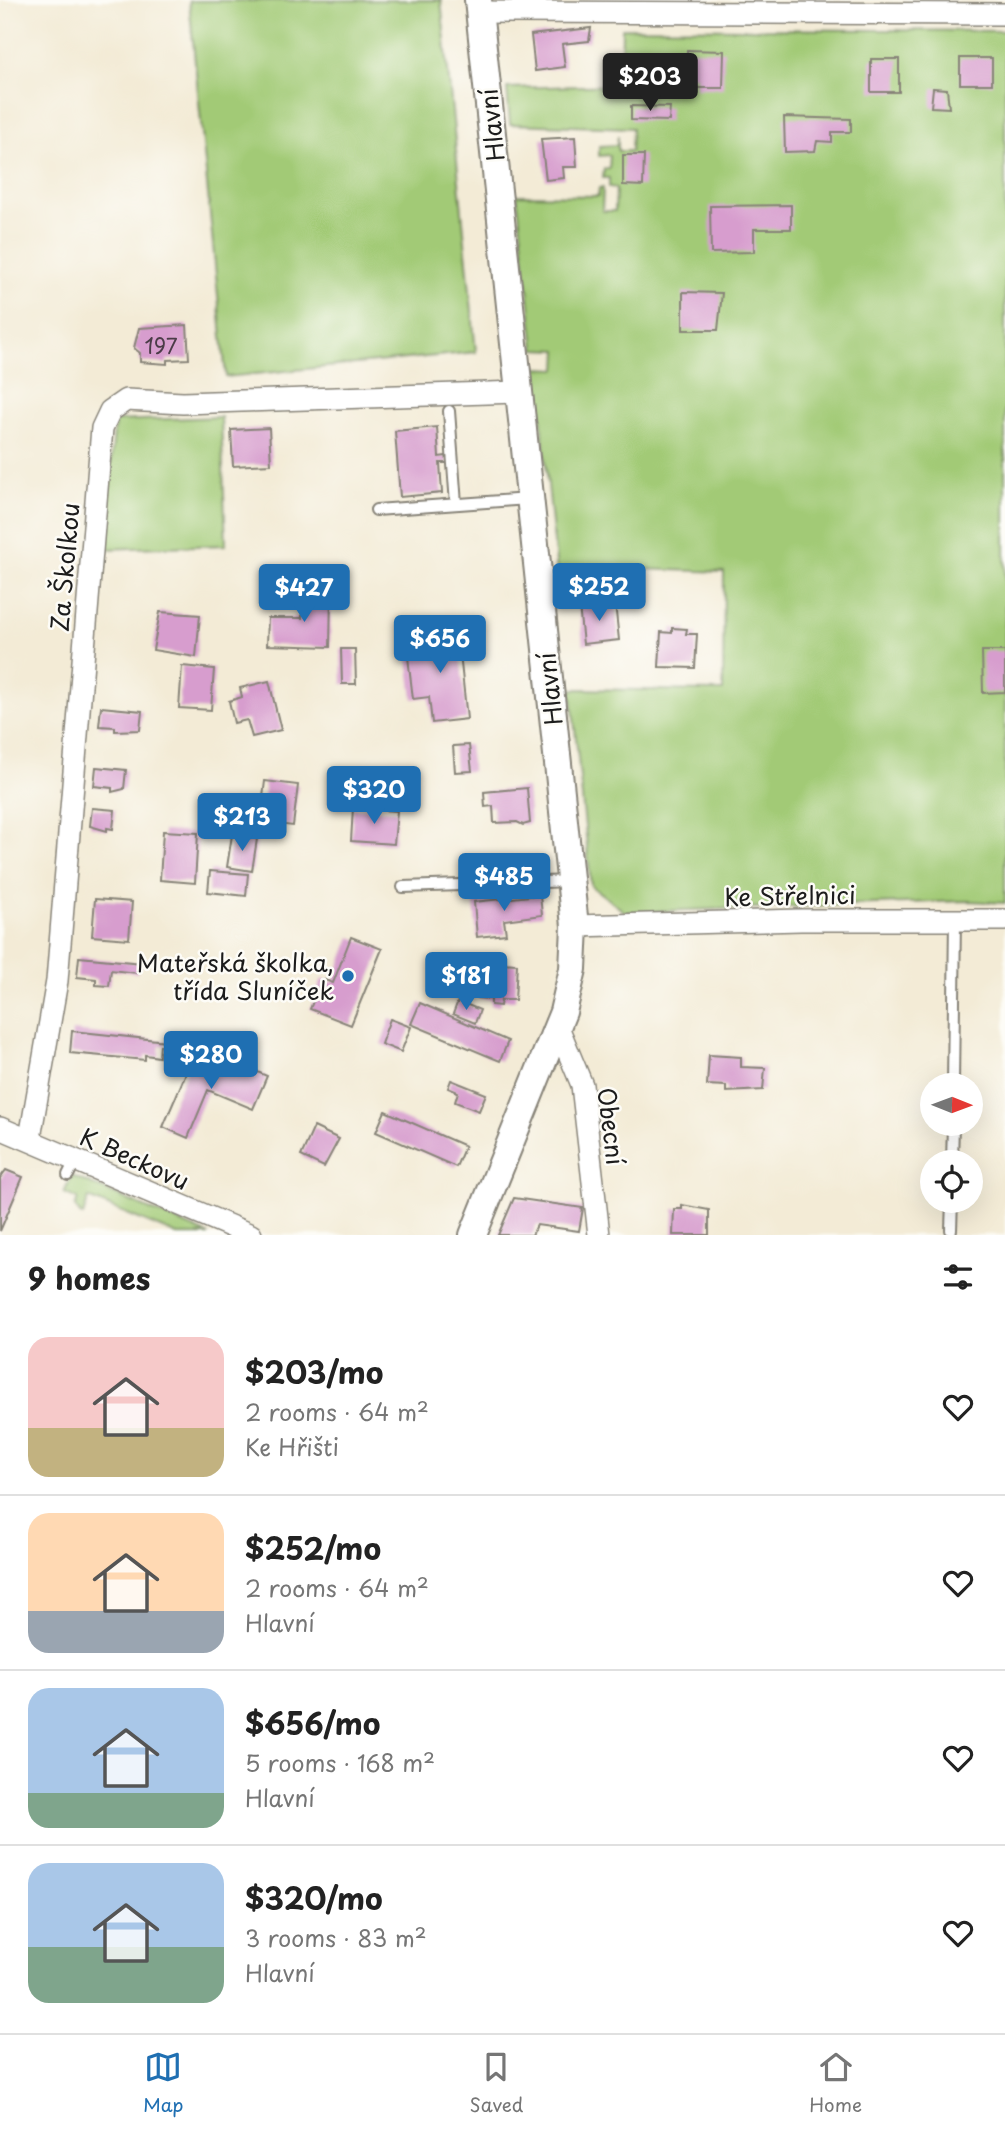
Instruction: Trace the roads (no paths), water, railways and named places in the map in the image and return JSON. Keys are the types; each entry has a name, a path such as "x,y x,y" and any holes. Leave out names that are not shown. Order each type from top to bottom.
{"street":[{"path":"479,6 775,8 1005,14"},
{"name":"Hlavní","path":"473,1235 558,1027 573,969 575,926 479,6"},
{"name":"Za Školkou","path":"30,1138 57,981 102,428 110,411 126,400 183,404 519,392"},
{"name":"Ke Střelnici","path":"575,926 955,918 1005,920"},
{"name":"Obecní","path":"558,1027 582,1085 599,1235"},
{"name":"K Beckovu","path":"0,1128 30,1138 72,1168 250,1235"}],"lane":[{"path":"449,411 456,504"},
{"path":"376,510 529,499"},
{"path":"402,887 571,881"},
{"path":"953,1073 955,918"},
{"path":"951,1213 951,1230"}],"place":[{"name":"Mateřská školka, třída Sluníček","path":"348,976"}]}
